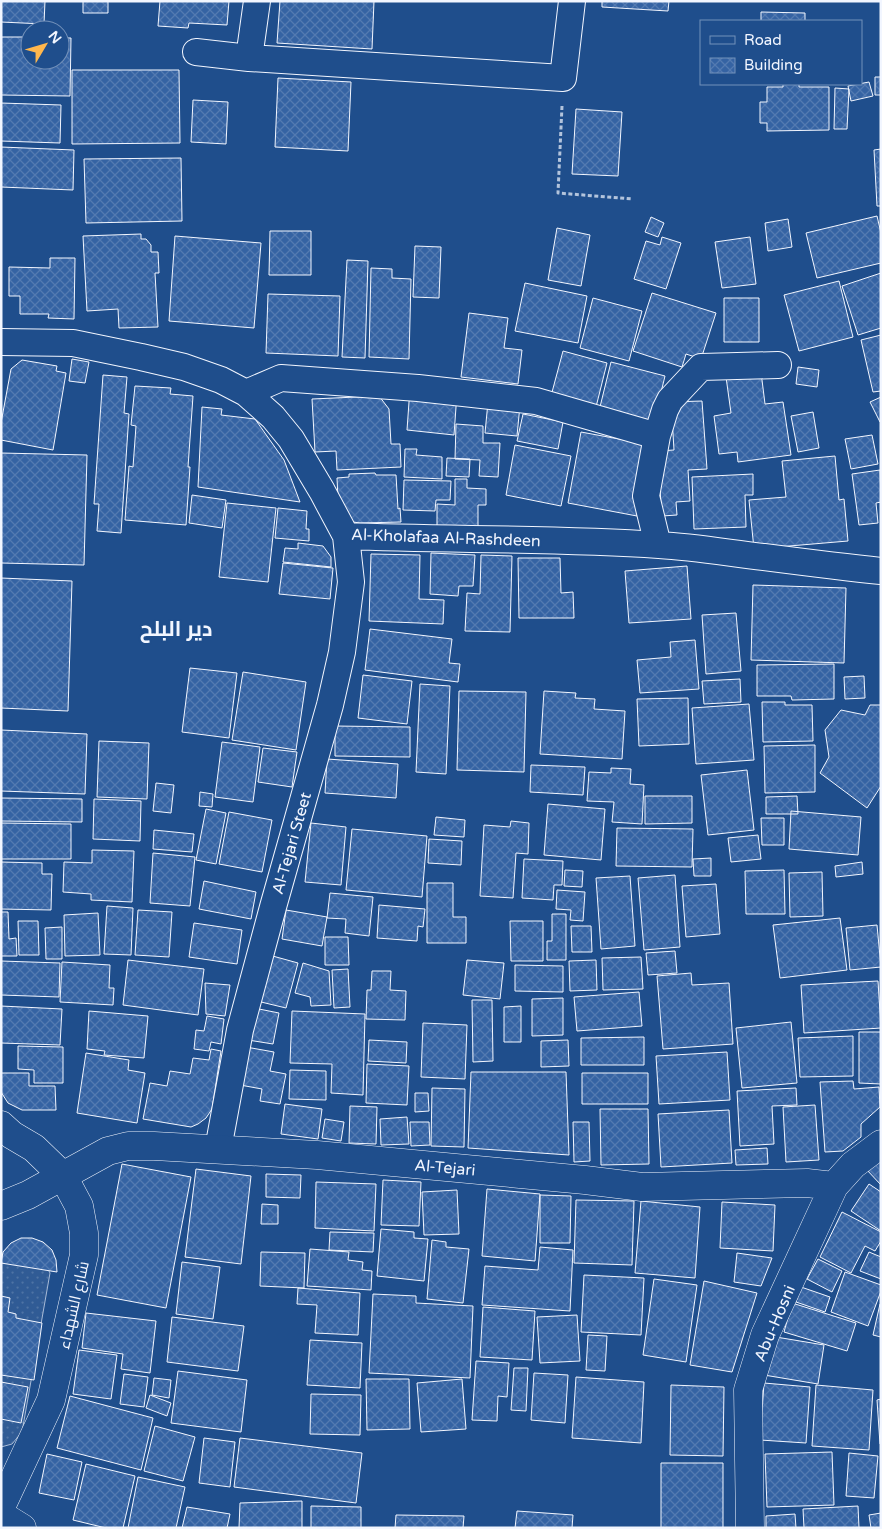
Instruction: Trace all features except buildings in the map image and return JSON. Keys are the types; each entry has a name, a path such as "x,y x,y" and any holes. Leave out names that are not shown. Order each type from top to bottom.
{"street":[{"path":"249,58 257,1"},
{"path":"196,52 249,58 563,78 572,1"},
{"name":"Al-Kholafaa Al-Rashdeen","path":"1,342 73,343 141,357 184,367 222,380 246,393 272,417 291,440 322,491 346,536 658,545 703,548 881,571"},
{"path":"658,545 646,496 657,436 670,400 702,368 778,364"},
{"path":"246,393 281,378 418,388 536,401 657,436"},
{"name":"Al-Tejari Steet","path":"218,1149 240,1030 330,705 342,652 351,582 346,536"},
{"name":"شارع الشهداء","path":"1,1125 12,1135 34,1148 63,1176 78,1206 84,1233 84,1255 51,1400 1,1506"},
{"name":"Abu-Hosni","path":"750,1528 748,1390 765,1335 834,1186 853,1165 881,1144"},
{"name":"Al-Tejari","path":"1,1206 28,1195 108,1152 128,1146 218,1149 327,1156 642,1187 807,1183 834,1186"},
{"path":"1,1515 22,1528"}],"path":[{"path":"563,78 558,193 634,199"}],"shaded area":[{"path":"13,1252 43,1260 50,1273 22,1432 12,1444 1,1447 1,1263"}],"district":[{"name":"دير البلح","path":"176,629"}]}
